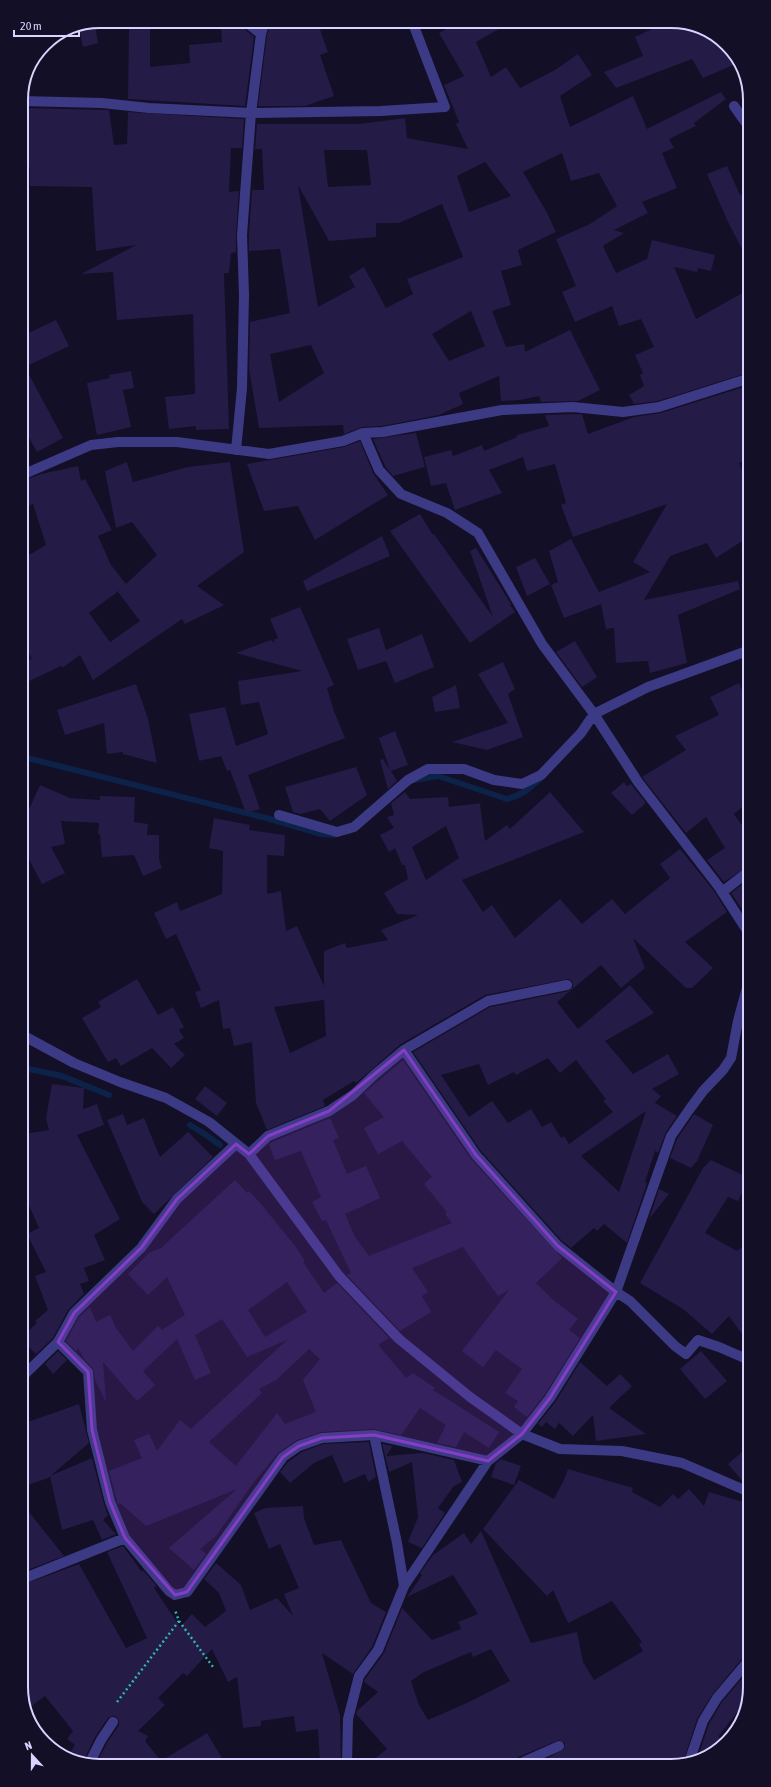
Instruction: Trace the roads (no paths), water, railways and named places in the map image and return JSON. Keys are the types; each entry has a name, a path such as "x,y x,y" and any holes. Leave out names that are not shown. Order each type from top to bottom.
{"street":[{"path":"254,28 261,34"},
{"path":"236,450 242,388 244,295 242,235 251,113 263,28"},
{"path":"28,101 102,103 149,108 251,113 381,112 445,107 415,28"},
{"path":"734,106 743,119"},
{"path":"28,472 90,445 118,442 177,442 269,454 343,441 363,433 383,432 502,410 572,407 623,412 659,407 743,380"},
{"path":"363,433 379,470 401,494 447,513 478,533 542,644 594,714 638,782 722,892 743,924"},
{"path":"279,815 337,832 354,827 408,780 428,769 464,769 494,780 522,784 541,775 581,733 594,714 648,687 743,652"},
{"path":"722,892 743,876"},
{"path":"248,1154 268,1136 329,1111 353,1094 404,1050 488,1002 567,985"},
{"path":"347,1759 348,1719 359,1676 378,1650 404,1586 488,1461 522,1434 550,1398 616,1292 671,1136 688,1110 703,1091 723,1070 731,1058 743,1002"},
{"path":"28,1038 87,1068 120,1082 166,1098 209,1122 248,1154 339,1276 399,1339 470,1397 522,1434 560,1449 622,1451 682,1463 743,1489"},
{"path":"404,1050 476,1155 558,1246 616,1292 630,1301 675,1346 686,1354 698,1340 743,1357"},
{"path":"28,1371 58,1342 74,1313 141,1248 177,1199 236,1144"},
{"path":"58,1342 88,1372 92,1430 110,1502 125,1538 169,1590 176,1595 187,1592 283,1457 298,1446 322,1438 374,1435 488,1461"},
{"path":"374,1435 397,1543 404,1586"},
{"path":"28,1577 125,1538"},
{"path":"691,1757 703,1721 717,1698 743,1667"},
{"path":"92,1758 101,1740 113,1722"},
{"path":"530,1759 559,1746"}],"waterway":[{"path":"28,758 270,819 321,834 334,835"},
{"path":"414,780 438,776 507,799 526,791 542,777"},
{"path":"28,1069 62,1076 109,1095"},
{"path":"190,1125 220,1145"}]}
